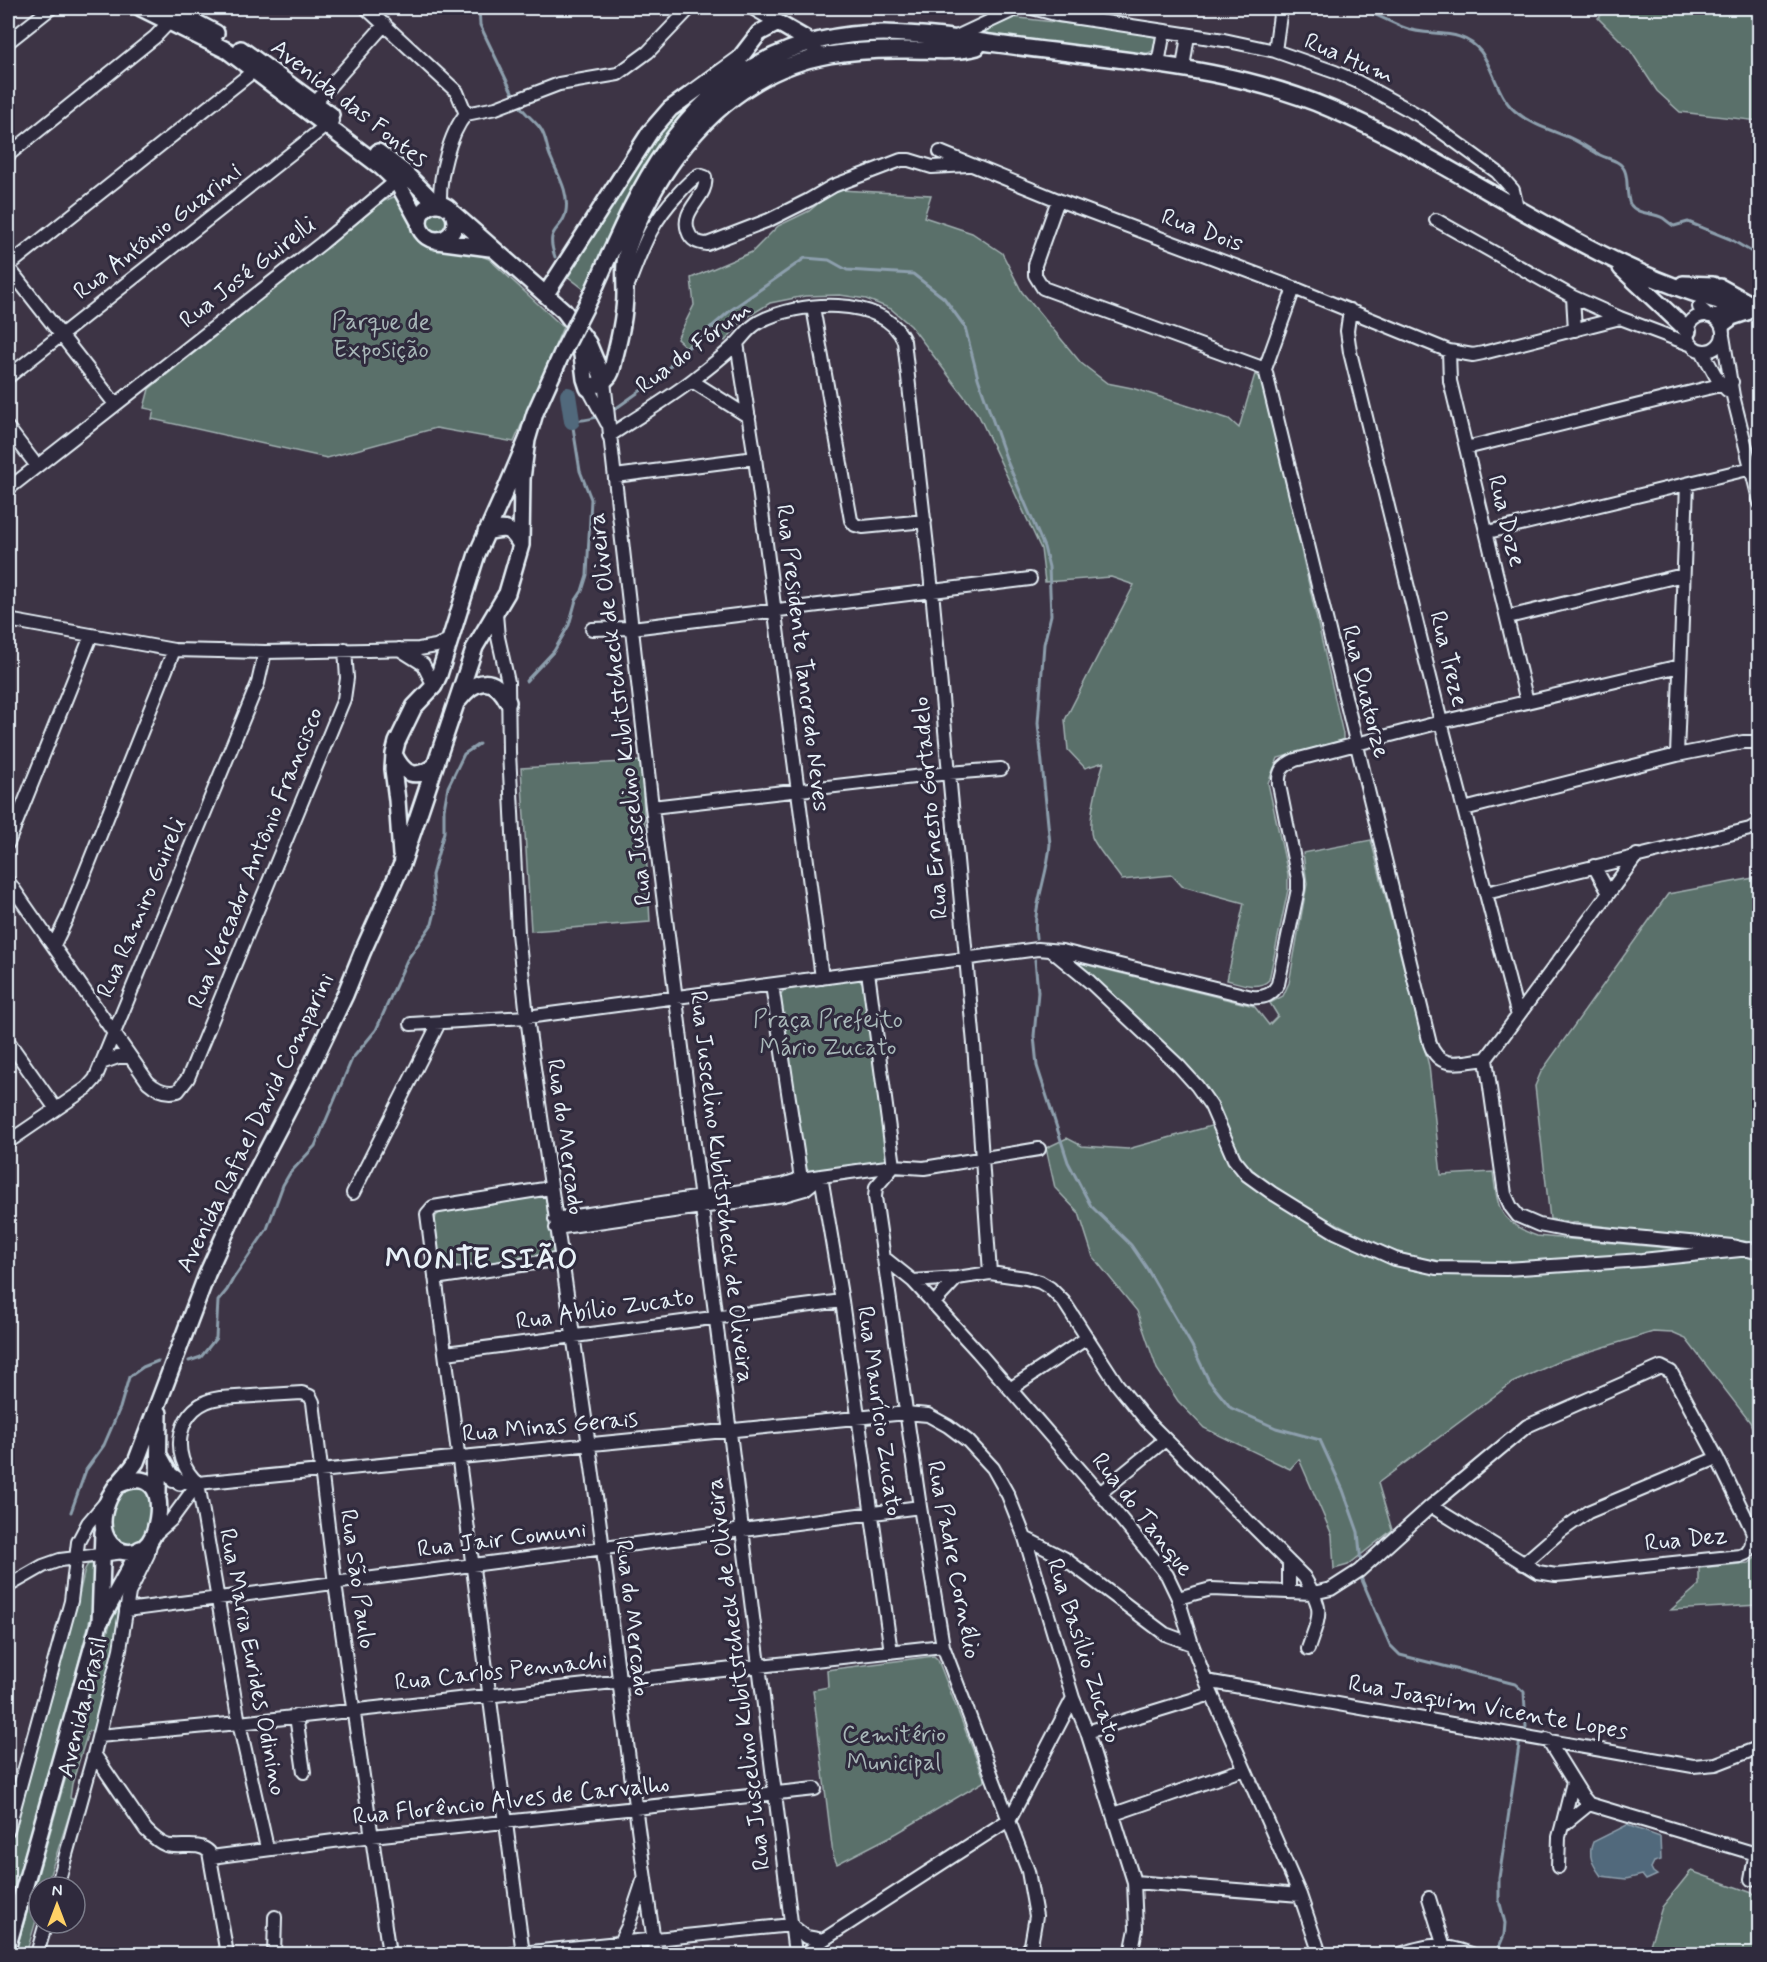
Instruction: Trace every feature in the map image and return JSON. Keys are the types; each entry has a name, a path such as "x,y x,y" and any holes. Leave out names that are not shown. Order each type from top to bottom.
{"main road":[{"name":"Avenida das Fontes","path":"141,8 173,14 219,35 401,178 438,204 446,206 490,248 564,311 579,331 591,368"},
{"path":"546,294 616,182 663,116 676,104 739,59 759,37 778,23 811,46 852,51 965,50 987,43"},
{"name":"Avenida Rafael David Comparini","path":"402,864 398,800 393,769 397,742 414,707 434,686 477,554 562,353 636,200 678,131 709,98 745,77 771,57 832,38 881,33 952,39 1158,64 1240,79 1330,108 1376,130 1605,255"},
{"path":"759,37 761,49 788,65"},
{"path":"588,388 604,381 610,375 618,343 625,294 624,276 627,251 643,214 658,184 697,130 722,108 745,77 759,37"},
{"path":"933,50 952,39"},
{"path":"745,77 788,65 811,46"},
{"name":"Avenida das Fontes","path":"259,67 315,103 331,122"},
{"name":"Avenida das Fontes","path":"401,178 419,222"},
{"name":"Avenida das Fontes","path":"436,241 426,237 419,228 419,222 422,212 431,205 438,204"},
{"path":"436,241 451,235 456,225 454,214"},
{"path":"436,241 490,248"},
{"path":"1605,255 1669,284 1699,301 1725,320 1758,310"},
{"path":"1605,255 1641,285 1693,337"},
{"path":"1669,284 1717,286 1758,310"},
{"path":"591,368 604,381"},
{"path":"588,388 591,368"},
{"name":"Avenida Rafael David Comparini","path":"8,1945 99,1624 101,1556 107,1501 136,1462 207,1275 235,1212 313,1062 402,864 475,647 507,593 521,545 522,479 527,440"},
{"path":"486,532 506,529 513,533 521,545"},
{"path":"457,703 466,691 474,686 491,683 498,686 508,702"},
{"path":"394,754 399,764 407,772 417,775 424,774 435,766"},
{"name":"Avenida Rafael David Comparini","path":"99,1624 148,1541 159,1511 154,1486 160,1457 159,1404"},
{"path":"160,1457 164,1468 180,1482"},
{"path":"118,1485 127,1481 154,1486"},
{"path":"103,1532 108,1543 124,1552 148,1541"}],"street":[{"path":"8,42 51,8"},
{"path":"366,8 457,92 466,114"},
{"path":"952,39 1018,8"},
{"name":"Rua Hum","path":"1032,8 1059,15 1188,34 1275,51 1358,82 1433,125 1457,145 1497,172 1514,190 1517,207"},
{"path":"1275,51 1281,8"},
{"path":"438,204 441,180 453,134 466,114 496,108 573,80 618,74 648,52 685,9"},
{"path":"755,9 778,23"},
{"path":"755,9 759,37"},
{"path":"8,154 155,37 173,14"},
{"path":"315,103 385,24"},
{"path":"1158,64 1164,31"},
{"path":"1183,68 1188,34"},
{"path":"115,404 8,267 259,67"},
{"name":"Rua Antônio Guarini","path":"8,378 331,122"},
{"name":"Rua Dois","path":"940,152 1058,200 1294,288 1449,351 1473,355 1620,318"},
{"path":"625,294 653,225 688,183 699,176 705,177 706,184 691,208 686,223 690,237 699,243 707,244 769,220 833,186 901,160 932,167 971,165"},
{"name":"Rua José Guirelli","path":"8,489 401,178"},
{"path":"1058,200 1035,265 1035,275 1043,288 1265,369 1294,288"},
{"path":"1436,220 1573,297 1620,318 1693,337 1709,351 1715,348 1725,320"},
{"path":"1727,384 1725,320 1727,294 1717,286 1703,288 1693,337 1733,396 1760,503"},
{"path":"1573,297 1575,330"},
{"path":"1699,301 1709,316"},
{"path":"813,307 851,520 855,525 863,527 924,521"},
{"name":"Rua do Fórum","path":"608,430 692,381 737,343 747,331 769,316 813,307 846,307 866,310 894,324 904,341"},
{"name":"Rua Treze","path":"1350,310 1347,331 1350,352 1518,1016"},
{"path":"1693,337 1700,316 1718,315 1725,320"},
{"name":"Rua Ernesto Gortadelo","path":"904,341 932,591 949,772 974,1044 990,1273"},
{"name":"Rua Presidente Tancredo Neves","path":"737,343 755,458 822,978"},
{"name":"Rua Doze","path":"1449,351 1450,381 1527,702"},
{"name":"Rua Quatorze","path":"1265,369 1355,744 1433,1054 1439,1060 1446,1062 1486,1059"},
{"name":"Rua Juscelino Kubitstcheck de Oliveira","path":"604,381 652,807 795,1954"},
{"path":"692,381 749,417"},
{"path":"1466,448 1727,384"},
{"name":"Rua Juscelino Kubitstcheck de Oliveira","path":"588,388 608,430"},
{"path":"8,428 37,466"},
{"path":"615,476 755,458"},
{"path":"1488,532 1752,468"},
{"path":"1677,755 1688,484"},
{"path":"1508,617 1683,575"},
{"path":"592,629 632,628 775,612 1030,579"},
{"name":"Rua do Mercado","path":"496,614 498,637 506,667 518,933 527,1017 603,1548 618,1681 656,1954"},
{"path":"8,620 174,650 265,652 419,649 436,646 449,640"},
{"path":"8,840 91,636"},
{"name":"Rua Vereador Antônio Francisco","path":"130,1057 148,1082 163,1091 178,1091 188,1078 344,699 347,678 345,649"},
{"path":"398,649 423,664 434,686"},
{"path":"54,945 67,918 174,650"},
{"name":"Rua Ramiro Guireli","path":"8,1142 92,1083 258,683 265,652"},
{"path":"411,1024 527,1017 1038,949 1252,997 1267,996 1278,984 1298,889 1296,862 1279,785 1280,770 1285,764 1442,722 1680,666"},
{"path":"1464,809 1677,755 1743,742 1760,742"},
{"path":"652,807 949,772 1001,769"},
{"path":"1486,893 1750,829 1757,825 1760,818"},
{"path":"1637,855 1486,1059 1505,1194 1518,1216 1539,1225 1570,1231 1755,1251"},
{"path":"1594,866 1609,893"},
{"path":"8,881 11,891 54,945 130,1057"},
{"path":"41,928 67,918"},
{"path":"1050,950 1098,990 1179,1066 1197,1086 1211,1106 1234,1159 1247,1175 1335,1232 1395,1259 1436,1268 1506,1269 1755,1251"},
{"path":"868,972 894,1166"},
{"path":"772,985 801,1179"},
{"path":"97,1010 111,1010 124,1003"},
{"path":"353,1193 439,1023"},
{"path":"8,1041 56,1109"},
{"path":"101,1063 118,1057 130,1057"},
{"path":"700,1202 801,1179 894,1166 924,1168 1039,1149"},
{"name":"Rua Padre Cornélio","path":"894,1166 878,1182 875,1191 920,1507 943,1646 1029,1871 1035,1901 1034,1931 1031,1945 1025,1954"},
{"path":"556,1223 700,1202 796,1192 811,1185 821,1176"},
{"name":"Rua Maurício Zucato","path":"821,1176 842,1301 891,1652"},
{"path":"550,1188 433,1207 428,1211 427,1218 506,1823 519,1954 791,1925 806,1937 824,1940"},
{"name":"Rua do Tanque","path":"883,1257 913,1281 1010,1389 1159,1562 1174,1586 1211,1694 1300,1895 1320,1954"},
{"path":"435,1278 561,1259"},
{"path":"913,1281 990,1273 1026,1278 1050,1288 1064,1302 1131,1403 1165,1440 1301,1573 1317,1602 1319,1613 1308,1649"},
{"path":"933,1304 957,1278"},
{"name":"Rua Abílio Zucato","path":"446,1353 842,1301"},
{"path":"1010,1389 1087,1338"},
{"name":"Rua Dez","path":"1431,1506 1527,1426 1657,1368 1665,1368 1671,1372 1717,1458 1753,1534 1751,1547 1747,1553 1740,1556 1556,1575 1538,1572 1523,1564"},
{"name":"Rua São Paulo","path":"198,1483 187,1473 181,1452 183,1427 191,1410 210,1399 302,1394 310,1396 313,1402 335,1584 388,1954"},
{"name":"Rua Minas Gerais","path":"154,1486 906,1413"},
{"name":"Rua Basílio Zucato","path":"906,1413 922,1414 939,1421 979,1452 1001,1480 1025,1539 1073,1698 1087,1732 1134,1882 1136,1921 1131,1954"},
{"path":"1100,1493 1165,1440"},
{"path":"1178,1599 1211,1589 1312,1593 1331,1589 1367,1564 1431,1506 1523,1564 1561,1531 1588,1512 1717,1458"},
{"path":"148,1541 171,1520 198,1483"},
{"name":"Rua Maria Eurides Odinino","path":"198,1483 239,1723 267,1848"},
{"path":"8,1822 71,1601 78,1542 83,1530 107,1501"},
{"name":"Rua Jair Comuni","path":"126,1610 218,1600 920,1507"},
{"path":"1025,1539 1064,1558 1165,1634 1192,1644"},
{"name":"Avenida Brasil","path":"60,1875 99,1736 120,1649 129,1593 148,1554 148,1541"},
{"path":"8,1586 43,1566 75,1558 124,1552"},
{"path":"1289,1562 1289,1592"},
{"name":"Rua Carlos Pennachi","path":"99,1736 239,1723 943,1646"},
{"name":"Rua Joaquim Vicente Lopes","path":"1206,1681 1693,1766 1716,1764 1760,1747"},
{"path":"1087,1732 1211,1694"},
{"path":"806,1954 1010,1819 1073,1698"},
{"path":"296,1716 304,1772"},
{"path":"1546,1739 1589,1804 1753,1853 1755,1857 1751,1880"},
{"path":"94,1754 146,1830 154,1838 170,1845 201,1847 206,1849 212,1857 228,1954"},
{"path":"1114,1814 1244,1769"},
{"path":"1558,1867 1559,1837 1573,1782"},
{"name":"Rua Florêncio Alves de Carvalho","path":"212,1857 372,1836 815,1789"},
{"path":"1562,1826 1589,1804"},
{"path":"614,1954 628,1926 644,1878"},
{"path":"1134,1882 1300,1895"},
{"path":"1429,1898 1445,1950"},
{"path":"274,1954 275,1917"},
{"path":"37,1954 43,1935"},
{"path":"1400,1954 1429,1945 1472,1954"}],"green space":[{"path":"1609,8 1759,8 1759,121 1680,112 1657,91 1630,50 1598,18"},
{"path":"1011,17 1147,33 1156,38 1157,42 1155,50 1146,54 975,33"},
{"path":"713,81 675,122 644,165 584,289 562,272 663,120"},
{"path":"840,190 931,195 924,217 972,233 1002,253 1022,292 1081,363 1107,383 1132,388 1229,419 1239,428 1255,374 1262,378 1343,734 1343,740 1278,758 1268,783 1288,874 1288,890 1269,980 1265,983 1254,986 1227,980 1244,903 1182,886 1172,875 1122,880 1094,842 1091,830 1092,811 1104,762 1085,768 1068,750 1065,720 1134,585 1111,577 1045,582 1041,549 979,416 911,326 891,309 866,299 840,295 805,296 770,303 744,319 725,341 711,326 686,347 677,339 694,305 691,278 752,252 778,226 809,211 832,192"},
{"name":"Parque de Exposição","path":"396,196 404,207 417,235 428,245 489,259 563,327 514,442 436,428 327,458 152,419 154,410 144,408 149,389 384,201"},
{"path":"437,210 442,211 448,217 448,227 442,233 437,234 432,233 426,227 425,222 426,217 432,211"},
{"path":"641,761 650,922 531,931 521,768"},
{"path":"1371,840 1429,1066 1441,1175 1493,1172 1499,1205 1503,1213 1515,1225 1537,1236 1701,1251 1490,1265 1417,1258 1385,1248 1312,1211 1267,1182 1244,1162 1233,1142 1217,1102 1193,1071 1071,961 1254,1006 1269,1025 1278,1016 1270,1003 1283,996 1289,983 1307,884 1303,853"},
{"path":"1759,877 1759,1245 1744,1241 1652,1233 1550,1219 1535,1086 1541,1072 1668,894"},
{"name":"Praça Prefeito Mário Zucato","path":"857,979 864,983 887,1157 884,1162 810,1172 806,1169 780,995 784,990"},
{"path":"1215,1125 1243,1178 1410,1267 1740,1254 1759,1259 1759,1445 1750,1422 1686,1339 1672,1333 1653,1332 1562,1360 1512,1383 1378,1483 1392,1530 1348,1565 1334,1569 1332,1535 1299,1459 1290,1469 1204,1428 1178,1401 1157,1369 1137,1311 1093,1257 1079,1213 1055,1188 1046,1148 1067,1138 1082,1146 1128,1149"},
{"path":"545,1194 554,1257 441,1274 435,1220 445,1208"},
{"path":"130,1486 145,1487 152,1499 153,1514 145,1537 138,1543 125,1546 114,1540 111,1509 117,1497"},
{"path":"1759,1546 1759,1605 1671,1610 1699,1585 1699,1568 1749,1563 1755,1558"},
{"path":"88,1564 96,1567 91,1615 55,1756 8,1921 8,1848"},
{"path":"125,1588 119,1608 115,1650 93,1730 88,1732 72,1784 70,1798 74,1800 50,1875 38,1875 112,1617"},
{"name":"Cemitério Municipal","path":"934,1656 938,1660 985,1781 897,1833 837,1864 833,1855 813,1690 828,1687 827,1670"},
{"path":"1691,1871 1758,1895 1759,1893 1759,1954 1647,1954 1662,1907"},
{"path":"27,1912 27,1935 32,1935 26,1954 15,1954"}],"water":[{"path":"1627,1825 1660,1837 1661,1860 1654,1862 1651,1868 1657,1875 1646,1880 1642,1875 1626,1879 1601,1876 1596,1868 1591,1856 1593,1842"}],"waterway":[{"path":"479,8 480,25 515,98"},
{"path":"1354,8 1405,28 1455,36 1473,44 1481,52 1504,98 1521,116 1572,139 1622,166 1626,175 1628,199 1633,208 1663,218 1674,226 1688,222 1730,239 1752,252 1760,261"},
{"path":"518,103 542,131 566,197 564,218 553,234 552,247 555,257"},
{"path":"615,409 664,374 676,358 731,310 805,258 829,260 847,270 913,274 944,298 965,327 978,378 1007,461 1044,547 1049,567 1051,615 1044,644 1038,723 1050,844 1036,915 1036,938"},
{"path":"568,395 572,421"},
{"path":"526,681 554,651 569,625 576,600 582,591 587,575 591,499 580,471 572,421 599,416"},
{"path":"189,1361 201,1357 216,1338 218,1301 267,1229 283,1185 290,1173 315,1146 352,1059 376,1030 407,960 432,924 435,912 432,875 444,832 444,809 448,787 464,754 479,744"},
{"path":"1035,960 1038,992 1034,1036 1037,1066 1068,1162 1091,1206 1131,1245 1192,1346 1209,1381 1231,1408 1276,1428 1320,1440 1343,1490 1358,1532 1361,1564"},
{"path":"71,1512 86,1470 104,1445 120,1408 129,1377 143,1367 158,1361"},
{"path":"1361,1574 1390,1645 1400,1655 1515,1684 1524,1692 1526,1727 1523,1733"},
{"path":"1496,1954 1504,1935 1505,1923 1499,1900 1499,1878 1520,1739"}],"district":[{"name":"MONTE SIÃO","path":"482,1259"}]}
